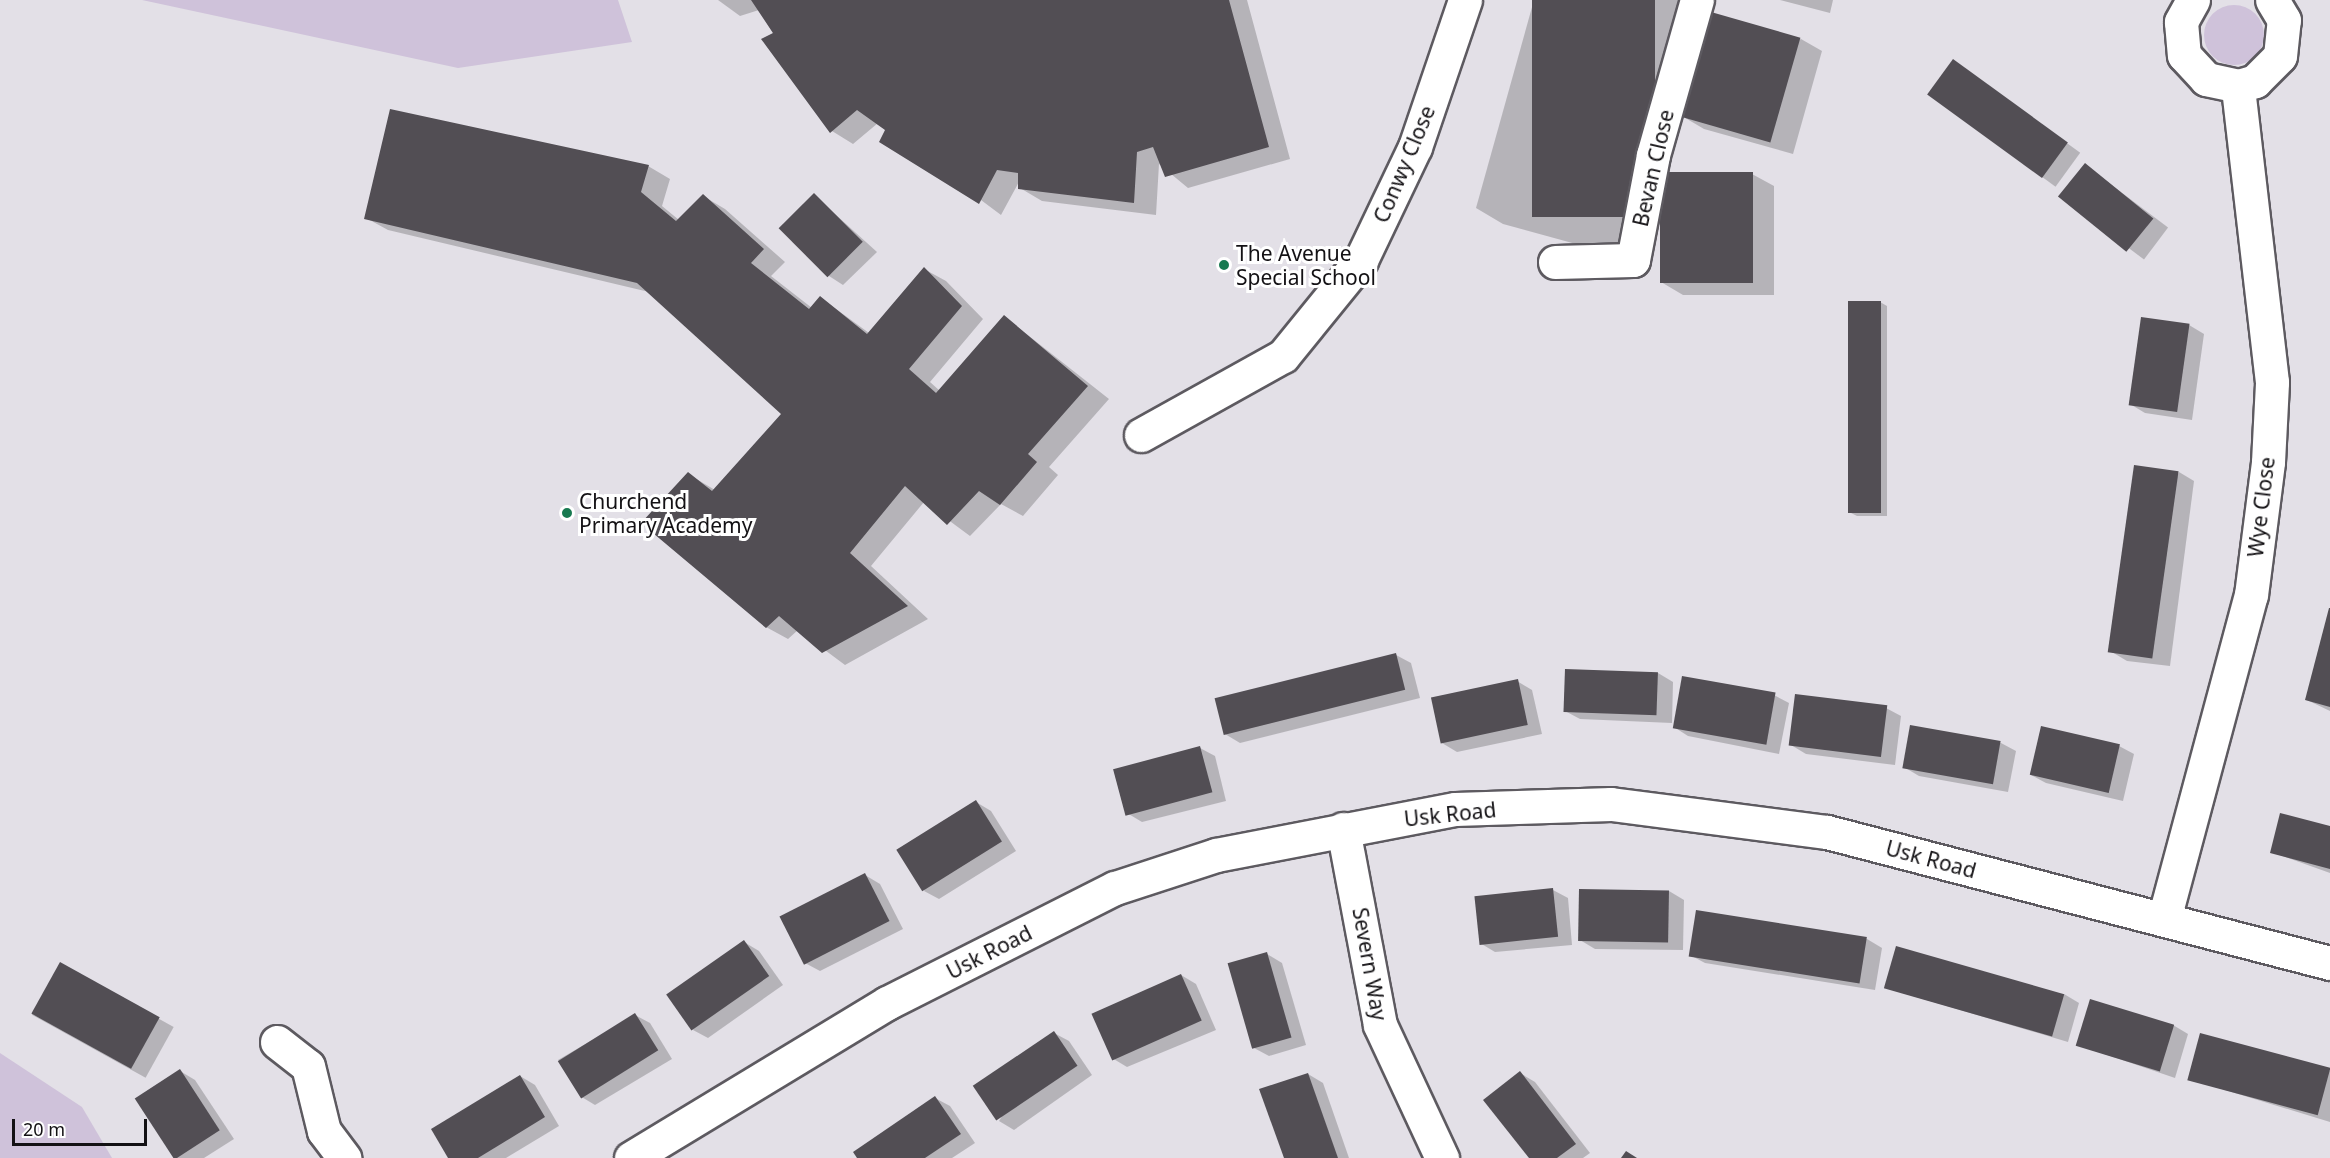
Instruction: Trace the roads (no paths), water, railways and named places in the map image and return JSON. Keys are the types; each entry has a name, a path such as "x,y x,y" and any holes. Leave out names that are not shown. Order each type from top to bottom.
{"street":[{"name":"Conwy Close","path":"1141,435 1283,356 1361,260 1415,147 1465,0"},
{"name":"Bevan Close","path":"1555,262 1634,260 1653,155 1697,0"},
{"path":"2193,0 2181,22 2184,55 2206,79 2238,86 2255,81 2280,56 2284,20 2272,0"},
{"name":"Wye Close","path":"2164,919 2251,595 2268,462 2271,382 2238,86"},
{"name":"Usk Road","path":"631,1158 886,1004 1115,888 1216,855 1455,809 1611,804 1827,832 2330,963"},
{"name":"Severn Way","path":"1343,829 1380,1025 1442,1158"},
{"path":"277,1042 308,1066 324,1131 344,1158"}],"place":[{"name":"The Avenue Special School","path":"1224,265"},
{"name":"Churchend Primary Academy","path":"567,513"}]}
